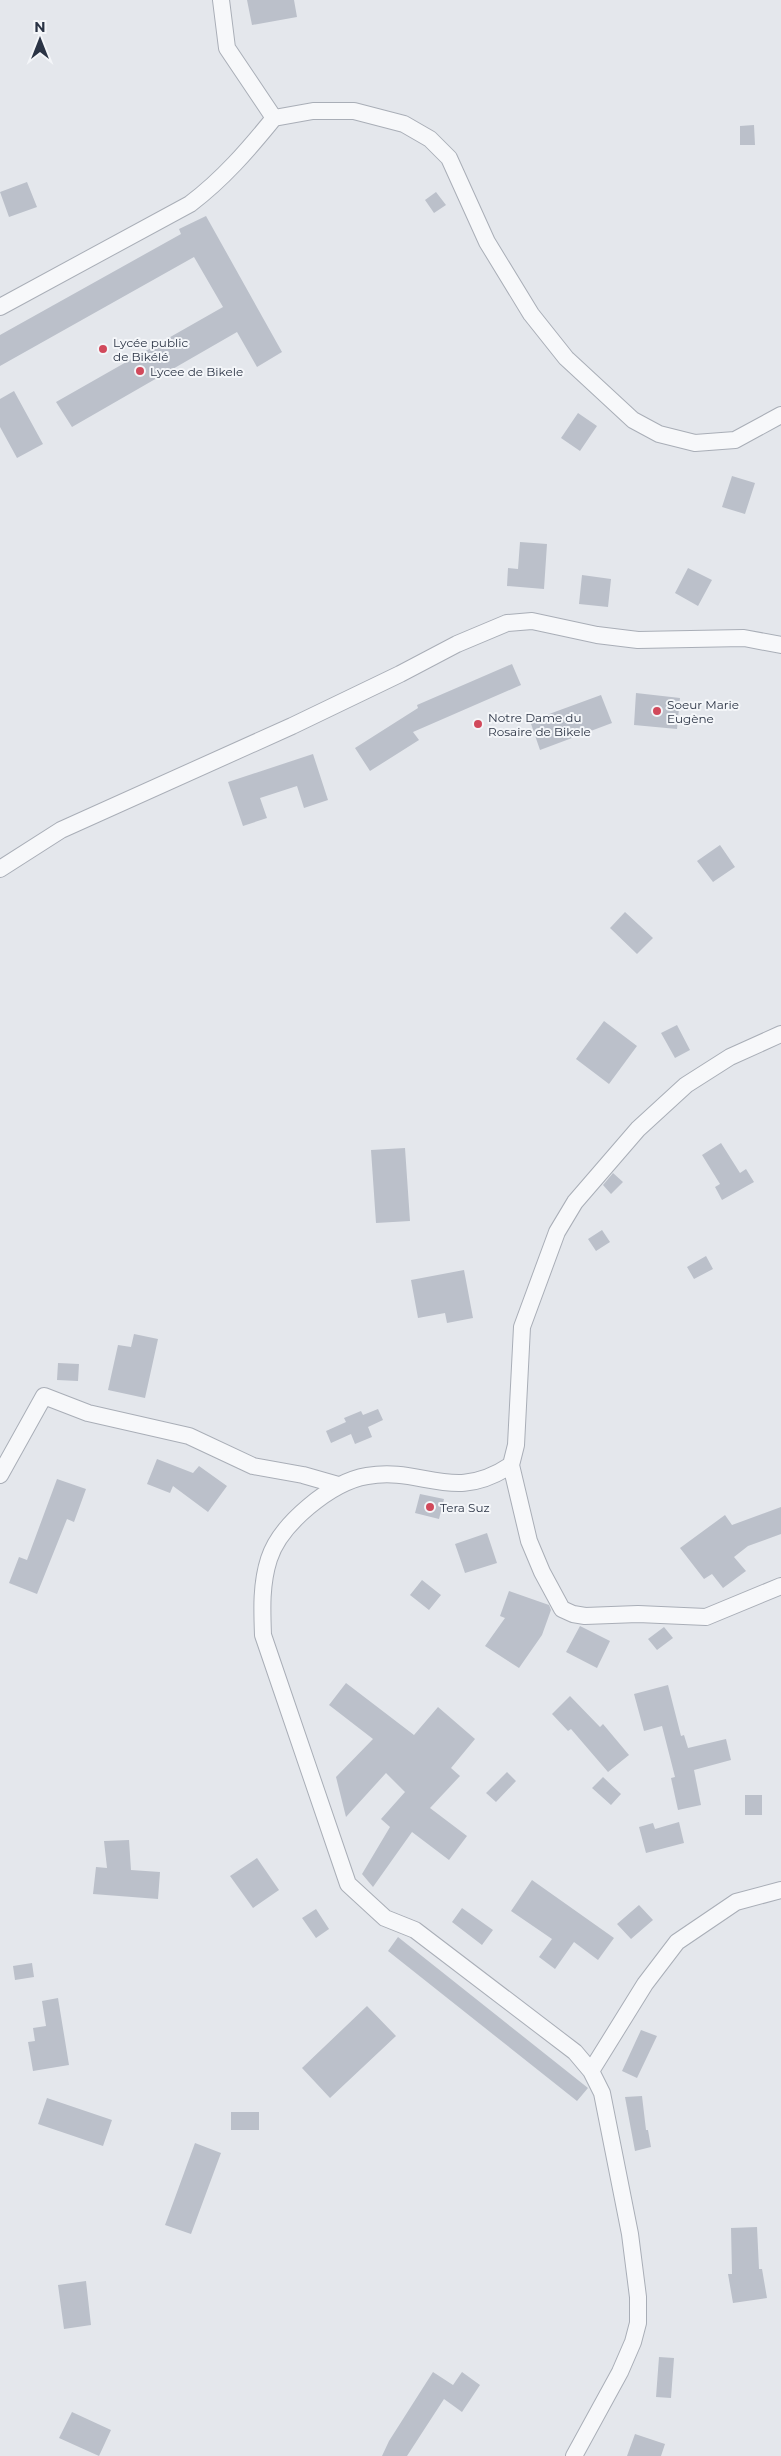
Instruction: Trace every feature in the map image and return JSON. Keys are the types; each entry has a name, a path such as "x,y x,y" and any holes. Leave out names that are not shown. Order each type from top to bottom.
{"street":[{"path":"221,0 227,48 274,118"},
{"path":"0,307 190,204 217,184 250,149 274,118 313,111 354,111 404,124 430,139 449,158 488,242 531,314 566,358 633,420 659,434 695,443 735,440 781,415"},
{"path":"0,869 61,830 292,726 457,644 507,623 532,621 597,635 638,640 744,638 781,645"},
{"path":"781,1034 730,1057 686,1084 638,1129 575,1202 557,1232 531,1297 522,1327 516,1444 511,1465 529,1540 542,1572 562,1608 573,1614 585,1616 638,1614 706,1617 781,1586"},
{"path":"0,1475 44,1396 88,1413 190,1436 253,1466 303,1475 338,1485"},
{"path":"511,1465 485,1480 464,1484 435,1482 393,1475 367,1476 338,1485 308,1507 281,1537 269,1558 262,1596 263,1635 348,1884 385,1918 415,1930 575,2052 591,2071 602,2093 630,2234 638,2296 638,2323 633,2342 620,2372 574,2456"},
{"path":"591,2071 645,1984 677,1942 736,1902 781,1890"}],"building":[{"path":"247,0 294,0 297,17 252,25"},
{"path":"754,125 755,145 740,145 740,126"},
{"path":"27,182 37,207 9,217 0,192"},
{"path":"436,192 446,205 434,213 425,200"},
{"path":"206,216 282,352 257,367 237,332 72,427 56,402 223,307 194,257 0,366 0,335 181,234 179,229"},
{"path":"14,391 43,444 17,458 0,427 0,399"},
{"path":"578,413 597,426 580,451 561,438"},
{"path":"732,476 755,483 745,514 722,507"},
{"path":"520,542 547,544 544,589 507,586 508,568 518,569"},
{"path":"688,568 712,580 698,606 675,593"},
{"path":"582,575 611,579 608,607 579,604"},
{"path":"512,664 521,685 413,732 419,740 370,771 355,748 418,708 417,705"},
{"name":"Soeur Marie Eugène","path":"636,693 680,698 677,729 634,725"},
{"path":"601,695 612,723 540,750 530,721"},
{"path":"313,754 328,800 304,808 297,786 260,798 267,818 243,826 228,782"},
{"path":"720,845 735,867 713,882 697,861"},
{"path":"625,912 653,938 637,954 610,928"},
{"path":"604,1021 637,1046 609,1084 576,1059"},
{"path":"677,1025 690,1050 675,1058 661,1033"},
{"path":"721,1143 740,1173 746,1169 754,1182 722,1200 715,1187 720,1184 702,1155"},
{"path":"405,1148 410,1221 376,1223 371,1150"},
{"path":"613,1173 623,1182 611,1194 603,1185"},
{"path":"602,1230 610,1242 596,1251 588,1239"},
{"path":"706,1256 713,1269 694,1279 687,1267"},
{"path":"464,1270 473,1318 447,1323 445,1313 418,1318 411,1280"},
{"path":"134,1334 158,1339 145,1398 108,1390 118,1345 131,1347"},
{"path":"58,1363 79,1364 78,1381 57,1380"},
{"path":"378,1409 383,1420 368,1427 372,1437 355,1444 351,1434 331,1443 326,1431 346,1422 344,1418 361,1411 363,1415"},
{"path":"157,1459 193,1473 199,1466 227,1486 208,1512 173,1486 170,1493 147,1484"},
{"path":"57,1479 86,1489 74,1522 67,1519 37,1594 9,1583 19,1557 27,1560"},
{"path":"420,1494 444,1499 439,1519 415,1513"},
{"path":"781,1507 781,1534 748,1546 734,1557 746,1571 723,1588 712,1574 704,1579 680,1548 725,1515 732,1525"},
{"path":"487,1533 497,1563 465,1573 455,1544"},
{"path":"422,1580 441,1595 429,1610 410,1595"},
{"path":"509,1591 549,1605 551,1610 542,1635 519,1668 485,1646 505,1618 500,1616"},
{"path":"580,1626 610,1641 597,1668 566,1652"},
{"path":"664,1627 673,1638 657,1650 648,1639"},
{"path":"346,1683 414,1735 438,1707 475,1739 451,1768 460,1776 430,1808 467,1836 449,1860 412,1832 373,1887 362,1874 390,1827 381,1819 405,1792 386,1773 346,1817 336,1777 373,1739 329,1705"},
{"path":"668,1685 681,1736 684,1735 688,1748 726,1739 731,1760 694,1770 701,1805 678,1810 671,1778 675,1777 662,1726 644,1731 634,1694"},
{"path":"570,1696 600,1727 603,1724 629,1755 608,1772 571,1729 568,1731 552,1714"},
{"path":"507,1772 516,1781 496,1802 486,1793"},
{"path":"603,1777 621,1794 611,1805 592,1788"},
{"path":"745,1795 762,1795 762,1815 745,1815"},
{"path":"679,1822 684,1843 646,1853 639,1827 653,1823 655,1829"},
{"path":"129,1840 131,1870 160,1872 158,1899 93,1894 96,1867 107,1868 104,1841"},
{"path":"257,1858 279,1890 253,1908 230,1876"},
{"path":"532,1880 614,1938 598,1960 574,1942 555,1969 539,1957 552,1939 511,1911"},
{"path":"639,1905 653,1920 631,1939 617,1924"},
{"path":"462,1908 493,1930 482,1945 452,1922"},
{"path":"316,1909 329,1929 316,1938 302,1918"},
{"path":"398,1937 588,2088 577,2101 388,1951"},
{"path":"32,1963 34,1977 15,1980 13,1966"},
{"path":"58,1998 69,2065 33,2071 28,2042 35,2041 33,2028 46,2026 42,2001"},
{"path":"367,2006 396,2036 330,2098 302,2068"},
{"path":"641,2030 657,2036 637,2078 622,2071"},
{"path":"642,2096 646,2130 648,2130 651,2147 635,2151 625,2097"},
{"path":"47,2098 112,2120 103,2146 38,2124"},
{"path":"231,2112 259,2112 259,2130 231,2130"},
{"path":"195,2143 221,2153 191,2234 165,2225"},
{"path":"757,2227 759,2269 762,2269 767,2298 733,2303 728,2274 732,2274 731,2228"},
{"path":"86,2281 91,2325 64,2329 58,2285"},
{"path":"659,2357 674,2358 671,2398 656,2397"},
{"path":"433,2372 453,2385 462,2372 480,2385 462,2412 444,2399 407,2456 382,2456 389,2441"},
{"path":"72,2412 111,2430 99,2456 59,2438"},
{"path":"635,2434 665,2444 661,2456 627,2456"}],"place":[{"name":"Lycée public de Bikélé","path":"103,349"},
{"name":"Lycee de Bikele","path":"140,371"},
{"name":"Soeur Marie Eugène","path":"657,711"},
{"name":"Notre Dame du Rosaire de Bikele","path":"478,724"},
{"name":"Tera Suz","path":"430,1507"}]}
